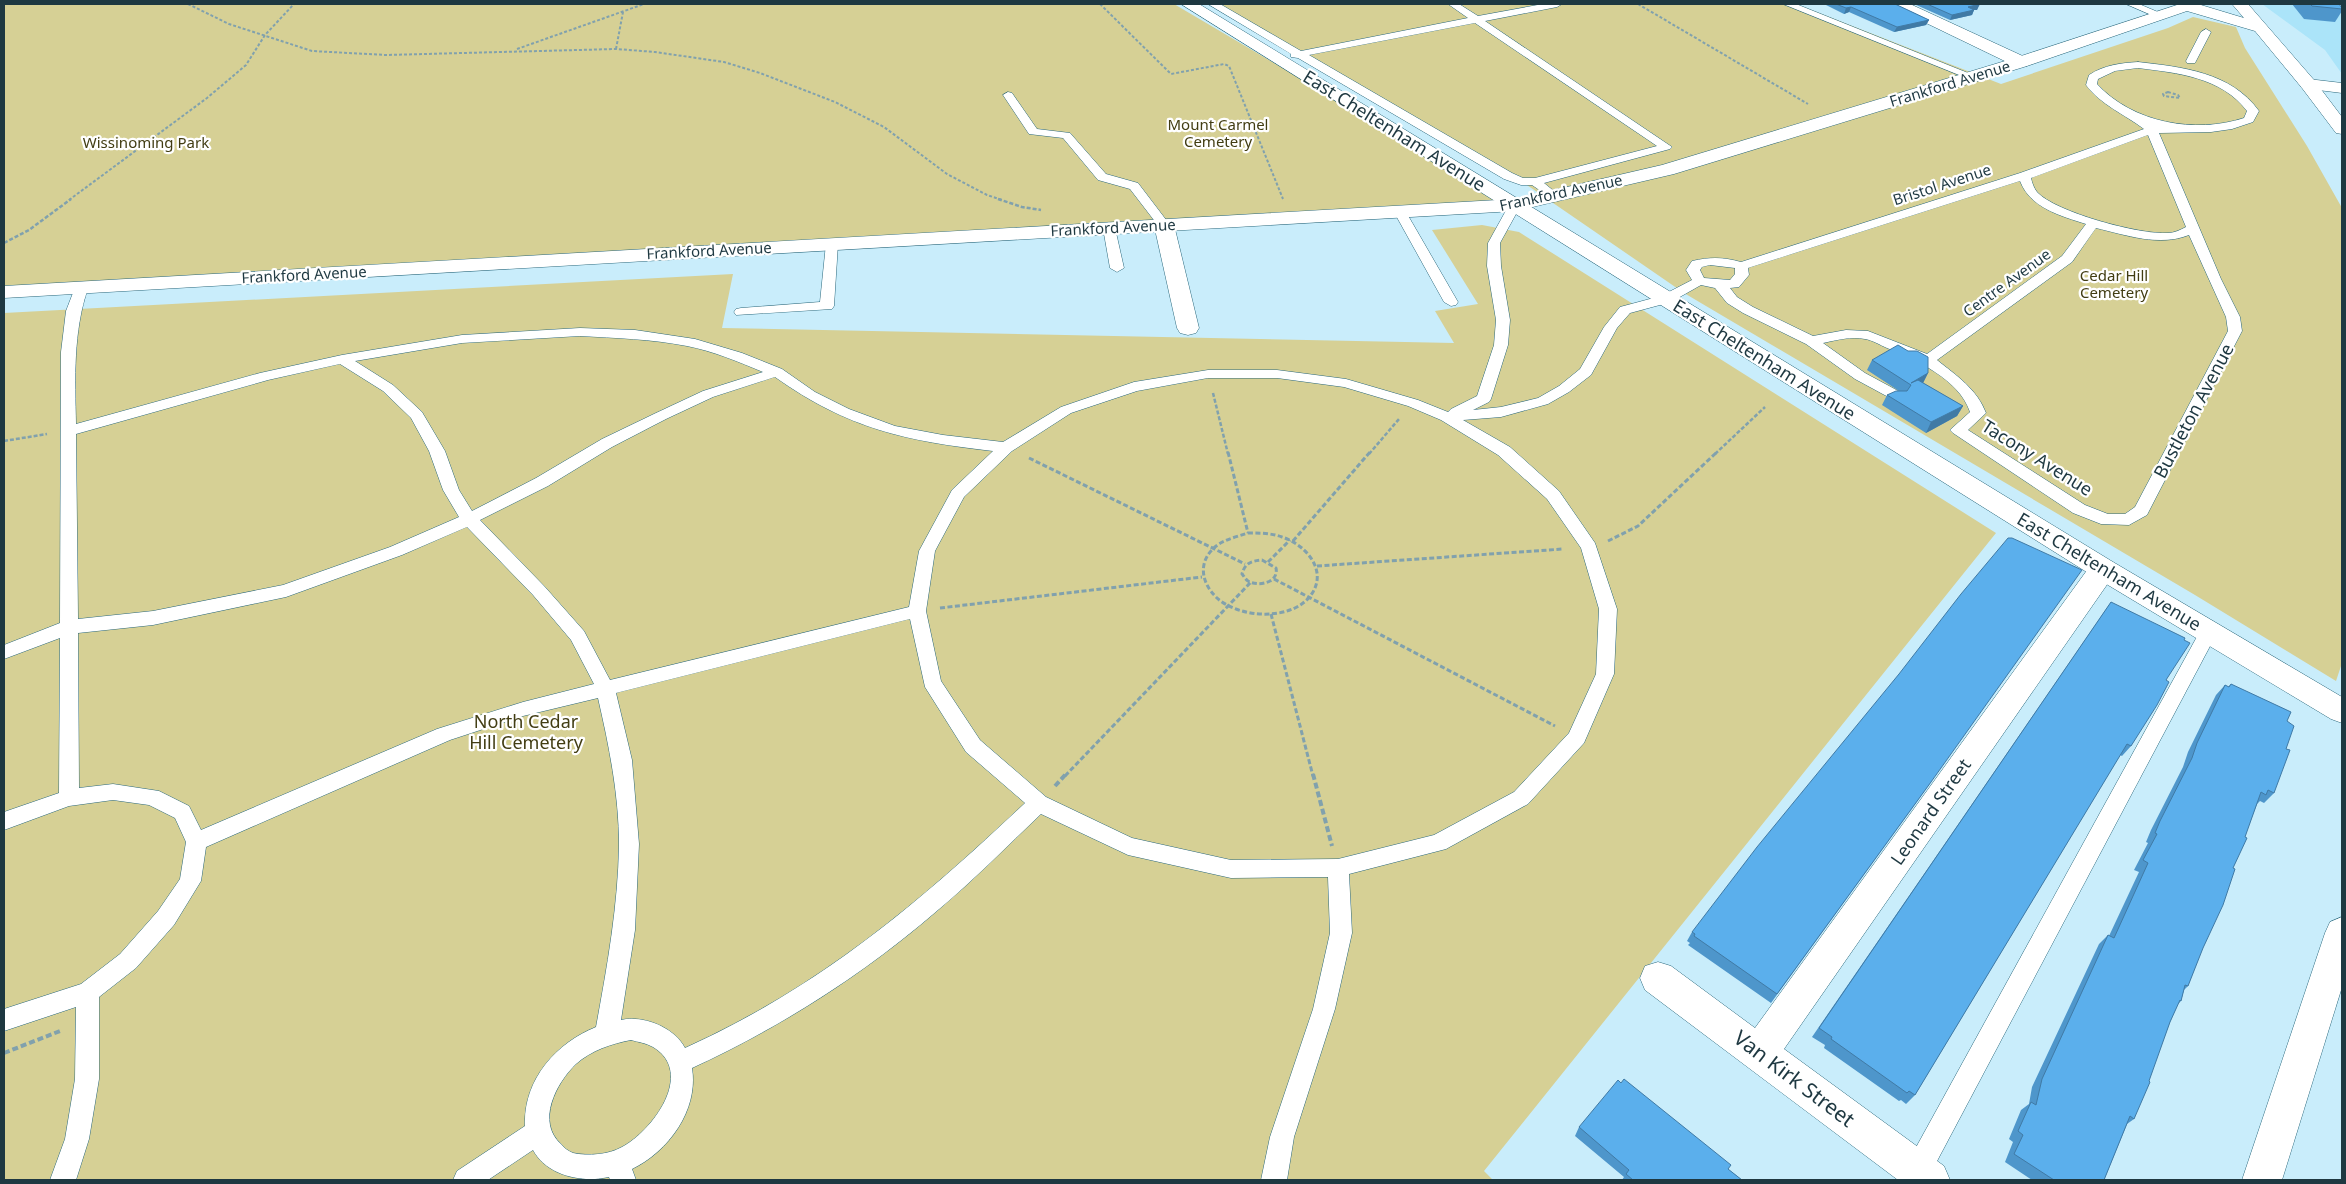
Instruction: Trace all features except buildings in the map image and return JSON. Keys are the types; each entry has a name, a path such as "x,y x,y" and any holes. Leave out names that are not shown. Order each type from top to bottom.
{"main road":[{"name":"East Cheltenham Avenue","path":"1189,4 2102,569 2342,711"},
{"path":"1898,4 2021,62"},
{"path":"2240,4 2308,84 2342,129"},
{"name":"Frankford Avenue","path":"4,292 1164,224 1515,206 1667,170 2021,62 2190,5"},
{"path":"2190,5 2211,25 2260,28"},
{"path":"2308,84 2342,88"},
{"path":"1164,224 1188,328"},
{"name":"Leonard Street","path":"1759,1054 2102,569"},
{"path":"2262,1180 2342,933"},
{"name":"Van Kirk Street","path":"1658,978 1921,1177"}],"lane":[{"path":"1213,4 1508,176 1521,181 1535,182 1666,147 1453,4"},
{"path":"1277,59 1557,4"},
{"path":"1788,4 1973,77"},
{"path":"2131,4 2160,15"},
{"path":"2339,4 2342,7"},
{"path":"2190,61 2211,25"},
{"path":"2190,61 2247,101 2253,112 2249,120 2229,127 2189,128 2161,123 2134,115 2113,105 2098,95 2091,85 2093,77 2102,70 2117,66 2190,61"},
{"path":"2138,65 2187,72 2212,80 2233,90"},
{"path":"1008,95 1033,132 1066,135 1102,177 1134,186 1164,224"},
{"path":"2134,115 2152,130"},
{"name":"Bristol Avenue","path":"1741,266 2024,176 2152,130 2189,128"},
{"name":"Bustleton Avenue","path":"2128,519 2141,511 2235,331 2233,317 2214,279 2152,130"},
{"path":"2024,176 2028,188 2038,198 2055,208 2094,222 2136,234 2166,237 2185,233 2194,228"},
{"path":"1535,182 1554,196"},
{"path":"1446,417 1484,399 1501,344 1502,328 1494,266 1494,242 1515,206"},
{"path":"1400,212 1451,302"},
{"name":"Centre Avenue","path":"1928,360 2067,259 2094,222"},
{"path":"1109,228 1116,268"},
{"path":"741,312 827,306 832,244"},
{"path":"1446,417 1502,412 1543,401 1564,389 1586,372 1611,327 1625,310 1666,299 1699,281 1720,285 1734,284 1742,275 1741,266 1722,261 1697,264 1693,270 1699,281"},
{"path":"1720,285 1732,300 1810,341 1860,376 1897,396"},
{"path":"69,798 68,352 72,312 81,288"},
{"path":"68,431 265,376 342,359 462,338 580,332 635,334 690,342 737,356 777,372 810,396 844,412 892,430 943,440 1006,447"},
{"name":"Tacony Avenue","path":"1810,341 1846,334 1868,336 1928,360 1964,389 1974,401 1978,412 1958,430 2079,509 2107,520 2128,519"},
{"path":"342,359 388,388 417,415 436,451 451,490 469,519 539,591 578,636 606,690 622,760 629,844 624,930 606,1034"},
{"path":"4,652 68,626 153,618 286,591 396,551 469,519 542,482 607,443 661,416 708,394 777,372"},
{"path":"1208,374 1277,374 1346,383 1413,402 1446,417 1504,451 1553,495 1589,547 1608,608 1605,674 1577,738 1521,798 1439,843 1338,868 1231,868 1128,846 1039,803 973,746 932,682 917,611 927,551 958,494 1006,447 1066,410 1134,386 1208,374"},
{"path":"196,842 444,734 523,709 606,690 917,611"},
{"path":"1921,1177 2208,633"},
{"path":"4,821 69,798 113,792 152,797 182,812 196,842 190,881 166,918 128,961 88,992 4,1020"},
{"path":"680,1062 723,1043 835,976 930,904 1039,803"},
{"path":"1274,1180 1282,1137 1324,1009 1341,933 1338,868"},
{"path":"63,1180 77,1139 87,1079 88,992"},
{"path":"631,1029 652,1034 670,1045 680,1062 682,1084 676,1108 661,1131 620,1171 568,1164 549,1152 538,1132 537,1109 545,1085 560,1063 581,1046 606,1034 631,1029"},
{"path":"466,1180 538,1132"}],"path":[{"path":"188,4 229,24 312,51 386,55 514,50 616,49 690,56 724,62 760,73 835,102 884,127 948,174 987,195 1022,207 1047,210"},
{"path":"4,243 29,230 207,98 246,64 265,35 294,4"},
{"path":"514,50 644,4"},
{"path":"1100,4 1172,74 1224,64 1229,66 1290,218"},
{"path":"1638,4 1808,104"},
{"path":"616,49 623,12"},
{"path":"2173,93 2180,97 2171,98 2163,94 2173,93"},
{"path":"1208,374 1248,533"},
{"path":"1268,562 1291,540 1413,402"},
{"path":"4,442 68,431"},
{"path":"1006,447 1246,564 1257,560 1268,562 1276,568 1277,572 1274,580 1265,584 1251,582 1242,574 1246,564"},
{"path":"1248,533 1277,535 1291,540 1312,556 1317,566 1318,576 1316,586 1310,597 1287,611 1271,614 1240,612 1214,598 1206,588 1202,577 1202,567 1206,557 1222,541 1248,533"},
{"path":"917,611 1202,577"},
{"path":"1274,580 1310,597 1577,738"},
{"path":"1039,803 1251,582"},
{"path":"1271,614 1338,868"},
{"path":"4,1053 88,1019"}],"shaded area":[{"path":"2262,4 2342,4 2342,74 2325,50"}],"green space":[{"name":"Wissinoming Park","path":"4,4 1174,4 1515,205 4,292"},
{"name":"Cedar Hill Cemetery","path":"1218,4 1796,4 2001,84 2168,28 2193,17 2236,27 2245,48 2307,146 2342,208 2342,663 2336,681 2195,595 1684,293 1514,176"},
{"name":"North Cedar Hill Cemetery","path":"1482,225 1519,232 1996,533 1484,1171 1493,1180 4,1180 4,313 733,274 722,328 1454,343 1435,311 1478,304 1432,230"}],"park label":[{"name":"Mount Carmel Cemetery","path":"1218,134"}]}
